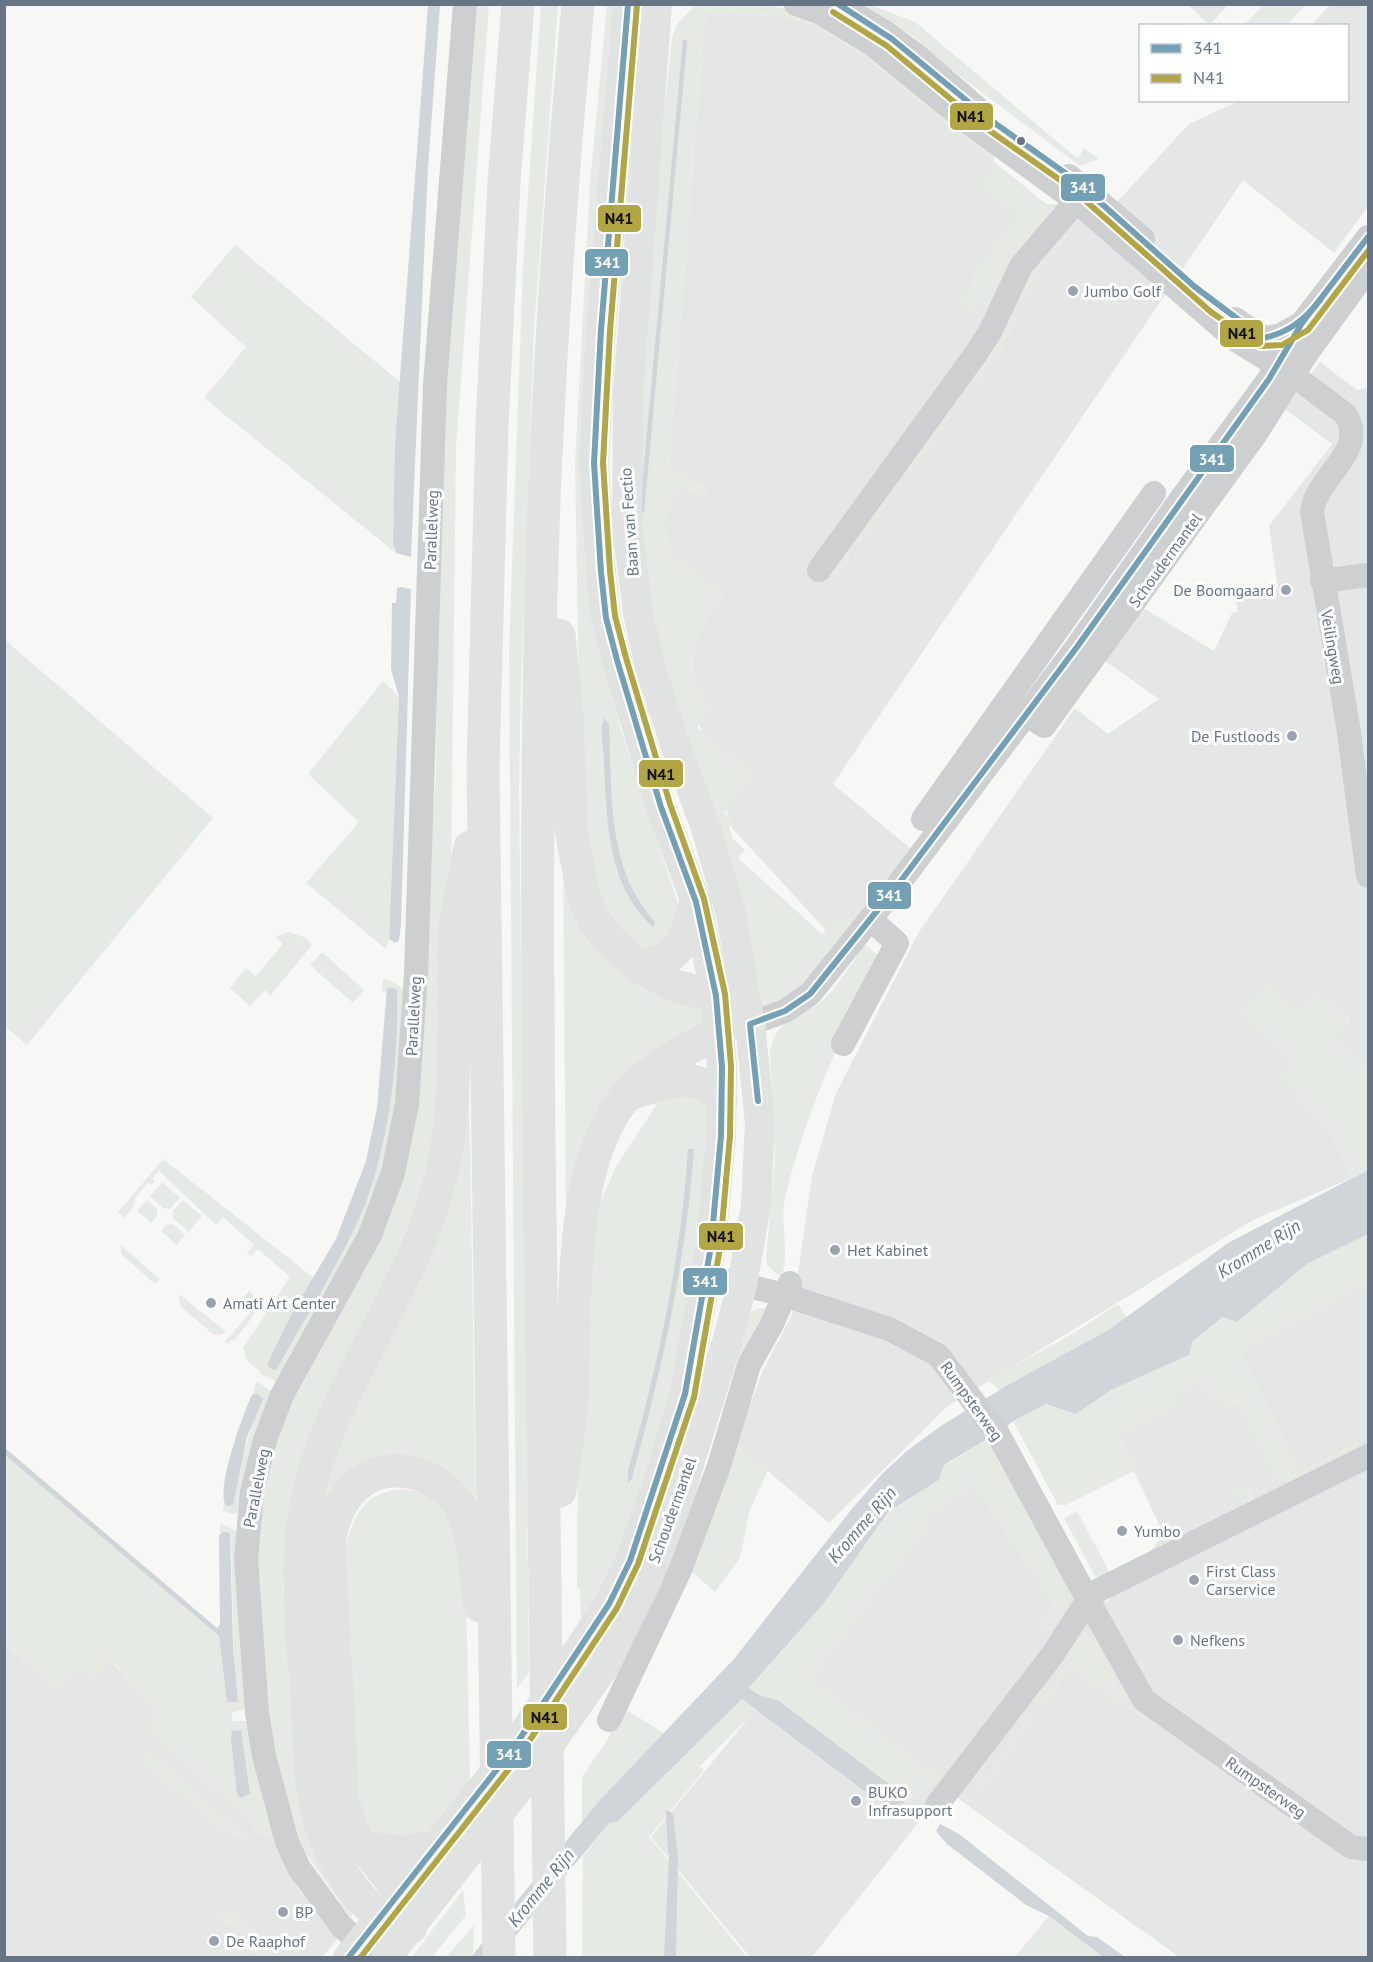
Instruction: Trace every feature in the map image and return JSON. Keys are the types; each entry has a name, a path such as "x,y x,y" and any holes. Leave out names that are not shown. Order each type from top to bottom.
{"highway":[{"path":"499,1958 483,769 492,426 504,182 518,4"},
{"path":"550,1958 538,967 545,478 560,218 578,4"},
{"path":"545,478 567,715 571,830 584,899 608,939 639,967 675,986 716,996 735,1028 666,1060 628,1094 603,1139 582,1213 572,1400 545,1609"},
{"path":"390,1904 353,1886 334,1857 317,1811 310,1753 300,1580 303,1519 324,1441 416,1252 441,1178 451,1116 455,929 483,769"},
{"path":"639,967 660,963 681,947 696,902"},
{"path":"628,1094 680,1080 693,1079 709,1086 721,1100"},
{"path":"411,1927 390,1904 363,1847 348,1822 344,1804 328,1570 330,1531 344,1500 354,1487 367,1478 403,1471 422,1475 436,1481 459,1504 467,1524 497,1714"},
{"path":"363,1847 401,1852 437,1847"}],"main road":[{"name":"Baan van Fectio","path":"628,4 601,330 594,463 601,572 606,618 637,731 661,807 696,902 716,996"},
{"name":"Baan van Fectio","path":"657,4 628,393 626,467 630,559 638,613 650,666 676,747 706,828 731,914 735,1028"},
{"name":"Schoudermantel","path":"362,1952 390,1904 513,1749 587,1641 630,1561 685,1394 706,1276 717,1192 721,1100 735,1028"},
{"name":"Schoudermantel","path":"386,1958 522,1784 604,1667 647,1580 680,1493 742,1285 756,1205 760,1123 735,1028"}],"street":[{"name":"Parallelweg","path":"362,1952 299,1868 277,1806 257,1713 249,1632 247,1548 252,1492 269,1429 282,1395 370,1235 393,1173 407,1104 416,975 435,384 465,4"},
{"path":"796,4 819,12 872,44 965,120 1081,195 1236,340 1285,370"},
{"path":"837,4 883,30 916,55 1081,195 1263,338 1285,370"},
{"path":"819,570 975,355 990,332 1021,266 1081,195"},
{"name":"Schoudermantel","path":"1027,715 1044,726 1121,622 1285,370 1302,324 1368,237"},
{"name":"Schoudermantel","path":"735,1028 779,1014 810,994 1027,715 1269,379 1305,356 1368,269"},
{"path":"1263,338 1279,336 1302,324"},
{"name":"Veilingweg","path":"1285,370 1345,414 1353,427 1352,441 1347,451 1312,504 1322,581 1362,777 1368,876"},
{"path":"923,819 1154,493"},
{"path":"1322,581 1368,575"},
{"path":"1055,632 1077,647"},
{"path":"843,1044 897,943 870,919"},
{"name":"Rumpsterweg","path":"706,1276 742,1285 787,1289 889,1329 938,1355 976,1402 998,1434 1144,1700 1350,1846 1368,1849"},
{"name":"Schoudermantel","path":"609,1720 680,1570 718,1466 749,1365 787,1289"},
{"path":"937,1805 1053,1654 1088,1600 1097,1592 1368,1456"}],"shaded area":[{"path":"558,4 534,330 521,685 519,787 529,1673 517,1688 509,652 523,267 541,5"},
{"path":"760,4 809,13 831,22 993,151 995,163 866,58 817,26 801,20 737,12 705,13 668,468 709,486 705,499 678,489 665,520 671,552 726,595 706,623 694,649 695,677 712,709 697,728 756,772 724,813 733,820 729,828 733,839 745,850 738,858 822,934 839,913 854,928 835,954 813,977 788,996 759,1010 684,745 643,585 636,379 672,38 677,24 695,5"},
{"path":"1263,4 1305,5 1288,24 1245,24"},
{"path":"472,5 489,5 456,446 450,958 441,1145 289,1514 283,1586 293,1745 302,1819 320,1865 353,1914 351,1918 299,1844 270,1751 254,1535 274,1432 367,1258 419,1054 436,769 439,445"},
{"path":"607,5 622,5 603,197 614,701 620,727 680,910 674,936 645,951 621,929 607,910 599,893 581,806 575,463 590,183"},
{"path":"858,5 871,5 915,22 1078,159 1084,148 1099,159 1080,166 936,58 913,36"},
{"path":"1188,5 1228,5 1209,24"},
{"path":"1330,5 1368,5 1368,206 1334,253 1243,180 833,784 911,849 837,942 732,828 675,646 665,520 678,488 709,486 668,469 705,13 737,12 801,20 817,26 866,58 1046,204 1115,204 1189,124 1237,102 1349,102 1349,24 1312,24"},
{"path":"995,163 1050,207 1045,221 992,306 969,309 959,301 973,283 970,279 1016,215 977,186"},
{"path":"1063,230 1069,235 1042,271 1023,305 1017,301 1026,281"},
{"path":"235,245 400,382 395,443 393,543 396,553 204,398 246,347 191,297"},
{"path":"1010,313 1018,317 1002,351 978,384 973,377"},
{"path":"1320,362 1357,390 1368,388 1368,1066 1335,1038 1350,1020 1315,991 1298,1010 1293,1064 1280,1077 1331,1135 1352,1178 1253,1220 948,1406 829,1523 735,1443 764,1368 792,1315 812,1176 836,1093 919,932 1075,708 1108,734 1159,699 1105,661 1140,606 1214,651 1232,613 1238,612 1235,595 1278,589 1269,526 1332,444 1285,409"},
{"path":"949,414 953,417 911,475 906,467 945,415"},
{"path":"886,493 893,499 858,548 850,542"},
{"path":"843,552 851,557 835,578 828,574"},
{"path":"5,640 213,818 27,1045 5,1026"},
{"path":"383,681 399,697 389,939 386,949 306,883 359,822 308,774"},
{"path":"563,847 573,891 708,1009 710,1021 656,1049 566,1222"},
{"path":"289,932 306,938 312,945 270,996 265,990 250,1006 230,988 246,968 256,976 283,944 275,937"},
{"path":"860,942 881,957 839,1043 804,1132 784,1204 785,1256 782,1275 778,1275 768,1266 766,1259 775,1159 770,1050 779,1030 785,1024 823,1000 832,991 856,958 855,949"},
{"path":"322,952 364,990 353,1003 310,965"},
{"path":"383,979 394,982 403,990 405,1067 382,1188 282,1380 275,1381 260,1374 261,1372 248,1362 243,1348 290,1277 258,1249 251,1256 247,1253 254,1245 223,1217 216,1225 159,1171 152,1178 155,1181 151,1185 148,1183 134,1199 136,1202 125,1218 118,1212 163,1159 314,1278 273,1370 283,1359 345,1249 371,1185 388,1104 397,995 386,990 385,993 382,992"},
{"path":"1268,981 1298,1010 1315,991 1350,1020 1335,1038 1368,1066 1368,1170 1352,1178 1331,1135 1279,1077 1293,1064 1240,1015"},
{"path":"469,1079 476,1510 454,1481 342,1487 311,1516"},
{"path":"695,1096 709,1110 712,1154 678,1377 603,1594 581,1622 580,1588 577,1588 578,1445 597,1209 617,1165 657,1104 666,1097"},
{"path":"162,1182 180,1198 170,1209 163,1208 150,1196"},
{"path":"147,1200 157,1209 157,1216 151,1223 137,1211"},
{"path":"183,1200 202,1216 189,1232 173,1218 172,1212"},
{"path":"173,1224 185,1235 177,1245 161,1231 166,1225"},
{"path":"1368,1234 1368,1286 1241,1350 1300,1471 1358,1441 1362,1449 1294,1484 1276,1480 1238,1404 1231,1407 1228,1412 1217,1398 1211,1401 1203,1385 1175,1398 1179,1407 1120,1436 1138,1469 1066,1505 1058,1505 1013,1421 1046,1404 1076,1414 1111,1390 1189,1355 1193,1341 1224,1317 1237,1322 1307,1264"},
{"path":"121,1245 159,1279 155,1284 121,1254"},
{"path":"1368,1270 1368,1957 1179,1957 945,1789 812,1957 750,1957 651,1837 915,1514 984,1470 1060,1593 1107,1602 1164,1535 1115,1431 1224,1357"},
{"path":"249,1291 260,1302 259,1308 234,1341 232,1339 227,1344 225,1342 255,1307 249,1301 244,1306 239,1302"},
{"path":"179,1294 225,1331 223,1334 214,1335 180,1306"},
{"path":"1118,1304 1127,1318 1110,1329 999,1390 988,1380 1074,1333"},
{"path":"767,1308 736,1373 739,1349 750,1312"},
{"path":"257,1381 271,1392 239,1513 233,1514 222,1511 236,1483 251,1428 263,1399 255,1393 252,1395"},
{"path":"990,1437 1069,1578 1071,1599 1047,1638 1037,1625 1052,1608 1051,1601 973,1486 926,1519 929,1527 812,1679 942,1778 932,1787 905,1803 897,1791 779,1701 759,1695 749,1689 824,1603 889,1511 939,1480 944,1466"},
{"path":"735,1443 768,1470 750,1510 740,1558 715,1592 689,1569"},
{"path":"5,1455 219,1636 227,1702 234,1667 231,1537 223,1532 220,1533 220,1523 240,1533 245,1709 231,1713 233,1721 246,1721 275,1834 259,1835 245,1818 146,1730 157,1709 109,1659 91,1680 76,1666 57,1689 5,1642"},
{"path":"1248,1483 1255,1498 1245,1508 1234,1493 1228,1496 1226,1493"},
{"path":"404,1489 432,1495 453,1518 466,1590 470,1781 425,1836 414,1842 386,1837 373,1831 358,1807 344,1554 351,1529 361,1509 368,1501 389,1491"},
{"path":"1077,1511 1111,1575 1098,1582 1064,1518"},
{"path":"1083,1632 1094,1636 1102,1644 1102,1653 1115,1679 1157,1729 1070,1670 1043,1708 1032,1701 1031,1695 1035,1689 1045,1694 1071,1656 1064,1648 1070,1638"},
{"path":"4,1642 57,1689 76,1666 91,1680 108,1659 157,1709 259,1835 275,1834 298,1889 339,1937 322,1957 5,1957"},
{"path":"742,1699 756,1710 700,1766 693,1762 704,1770 649,1837 747,1957 582,1958 583,1856 609,1823 617,1822"},
{"path":"620,1706 664,1733 582,1822 582,1777 608,1739"},
{"path":"1019,1710 1033,1717 981,1795 970,1778 975,1769 985,1776 1022,1725 1013,1718"},
{"path":"148,1749 250,1838 232,1839 137,1759"},
{"path":"463,1890 466,1915 432,1957 412,1957"},
{"path":"226,1906 285,1957 258,1957 244,1946 254,1942 252,1932 241,1936 234,1927 213,1922"},
{"path":"1049,1916 1103,1957 1014,1958"},
{"path":"474,1925 473,1953 470,1957 446,1957"}],"water":[{"path":"428,5 440,5 428,167 411,557 396,553 393,543 395,443"},
{"path":"397,588 411,589 401,925 399,941 395,943 389,939 399,697 391,669 392,603 396,603"},
{"path":"604,718 609,724 612,803 620,854 639,901 655,922 653,927 638,911 626,892 612,851 606,807 602,740"},
{"path":"387,988 395,988 397,992 394,1075 385,1133 371,1188 353,1232 332,1272 277,1369 273,1370 267,1365 292,1313 336,1239 366,1161 377,1108"},
{"path":"688,1149 694,1149 679,1274 663,1356 632,1478 628,1483 628,1471 667,1312 680,1231"},
{"name":"Kromme Rijn","path":"1368,1170 1368,1234 1307,1264 1237,1322 1223,1317 1193,1341 1189,1355 1111,1390 1076,1414 1046,1404 1013,1421 944,1465 939,1480 889,1511 824,1603 749,1688 759,1695 779,1701 898,1791 905,1803 890,1806 874,1798 742,1699 617,1822 609,1823 498,1957 470,1958 600,1800 734,1659 851,1510 882,1474 908,1450 941,1426 1006,1386 1110,1329 1228,1243"},
{"path":"257,1393 263,1399 247,1437 233,1505 226,1506 224,1485 231,1452 248,1404 252,1395"},
{"path":"5,1448 217,1628 220,1625 219,1535 223,1532 230,1533 233,1647 238,1702 227,1702 219,1636 5,1455"},
{"path":"241,1730 250,1794 240,1798 237,1794 231,1738 232,1731"},
{"path":"666,1811 670,1811 673,1815 678,1856 676,1957 664,1957 669,1856 671,1855 668,1854"},
{"path":"940,1824 959,1834 1088,1936 1097,1937 1125,1957 1103,1957 1049,1916 1026,1905 947,1844 936,1831"}],"waterway":[{"path":"642,511 685,42"}],"transit line":[{"name":"341","path":"348,1958 513,1749 609,1604 630,1561 685,1394 711,1246 721,1136 722,1067 716,996 696,902 661,807 617,660 606,618 601,572 594,463 601,330 628,4"},
{"name":"341","path":"838,4 892,39 989,119 1075,180 1195,287 1263,338 1289,329 1309,313 1321,299"},
{"name":"N41","path":"360,1958 520,1755 617,1608 638,1564 694,1397 720,1248 730,1136 731,1066 725,994 704,899 670,804 626,658 615,616 610,571 603,463 610,331 637,5"},
{"name":"N41","path":"833,12 887,46 983,126 1070,187 1211,312 1260,346 1282,345 1308,330 1368,251"},
{"name":"341","path":"758,1101 750,1024 785,1011 810,994 897,886 1077,647 1269,379 1302,323 1368,237"}],"place":[{"name":"Jumbo Golf","path":"1073,291"},
{"name":"De Boomgaard","path":"1286,590"},
{"name":"De Fustloods","path":"1292,736"},
{"name":"Het Kabinet","path":"835,1250"},
{"name":"Amati Art Center","path":"211,1303"},
{"name":"Yumbo","path":"1122,1531"},
{"name":"First Class Carservice","path":"1194,1580"},
{"name":"Nefkens","path":"1178,1640"},
{"name":"BUKO Infrasupport","path":"856,1801"},
{"name":"BP","path":"283,1912"},
{"name":"De Raaphof","path":"214,1941"}]}
